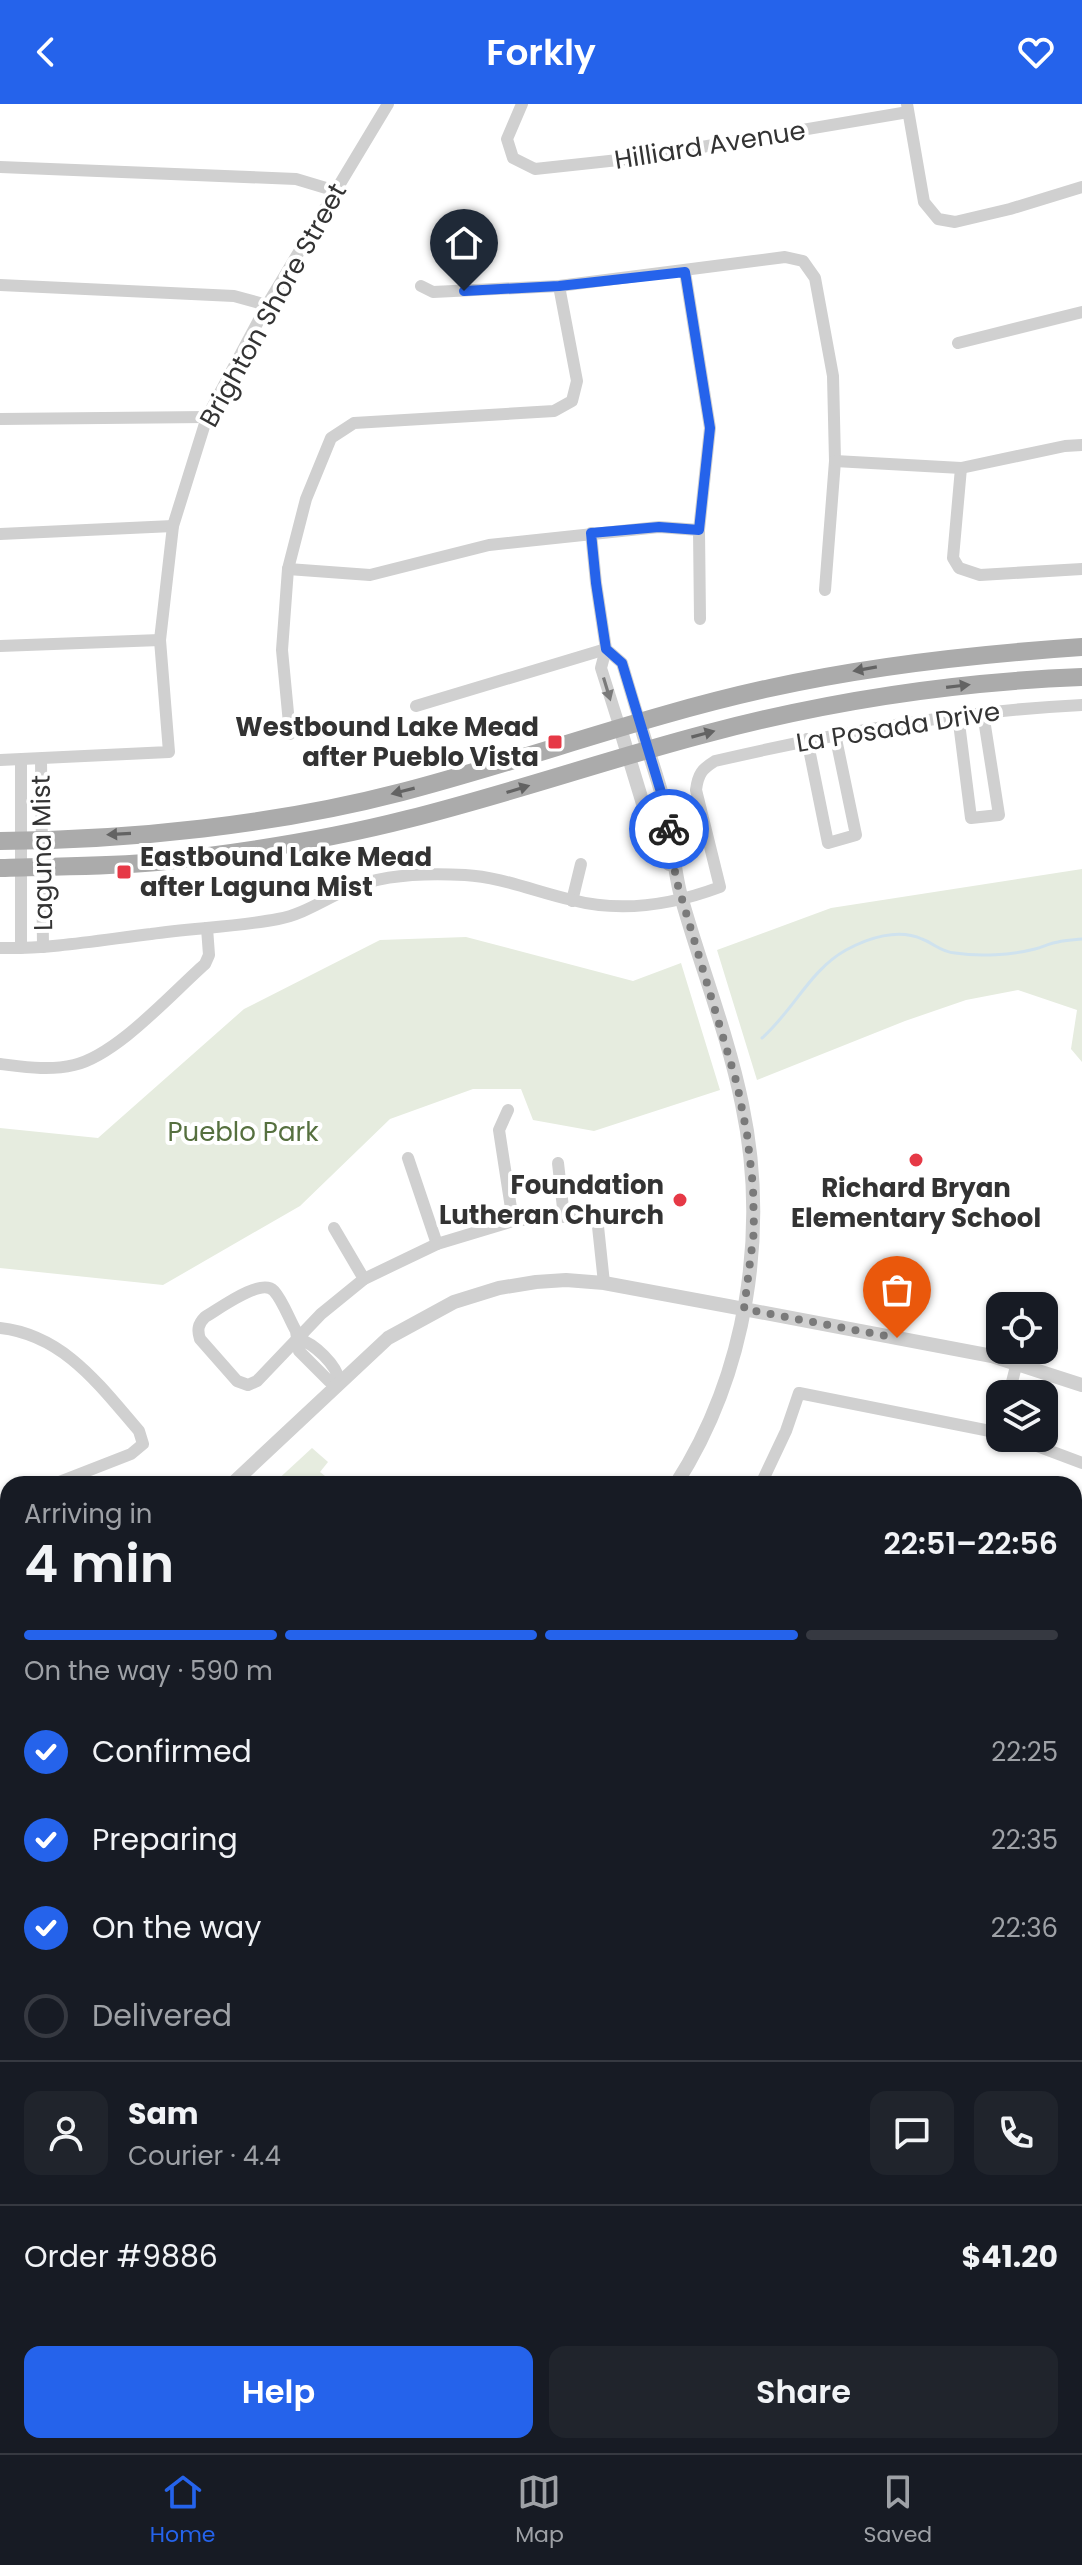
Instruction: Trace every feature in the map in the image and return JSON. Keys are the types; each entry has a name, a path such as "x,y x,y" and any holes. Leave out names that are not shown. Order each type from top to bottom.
{"main road":[{"path":"0,841 153,832 273,818 399,793 756,691 873,668 1005,652 1082,647"},
{"path":"0,868 155,862 277,846 407,820 648,749 776,717 875,698 1007,681 1082,677"}],"street":[{"name":"Brighton Shore Street","path":"41,759 169,752 160,640 173,526 207,417 267,305 388,104"},
{"name":"Hilliard Avenue","path":"522,104 507,139 513,158 535,169 637,158 908,108"},
{"path":"908,108 924,202 938,219 955,222 1082,187"},
{"path":"0,167 296,179 336,191"},
{"path":"421,286 433,292 559,286 785,257 803,261 815,278 833,376 835,461 825,590"},
{"path":"685,272 710,428 699,530 700,619"},
{"path":"0,285 234,296 267,305"},
{"path":"290,734 282,650 288,569 306,499 331,438 354,423 554,411 572,401 577,381 559,286"},
{"path":"958,343 1082,312"},
{"path":"0,419 207,417"},
{"path":"835,461 961,468 1082,445"},
{"path":"961,468 953,558 959,568 980,575 1082,569"},
{"path":"0,534 173,526"},
{"path":"288,569 370,575 489,545 659,527 699,530"},
{"path":"591,533 606,649 601,668 647,817 676,879"},
{"path":"0,646 160,640"},
{"path":"416,706 606,649"},
{"path":"606,649 622,663 667,812 681,899 737,1084 753,1186 754,1231 744,1309 734,1351 702,1437 680,1476"},
{"name":"La Posada Drive","path":"681,899 720,887 696,790 697,777 715,761 807,739 958,715 1082,705"},
{"path":"958,715 971,818 999,815 983,713"},
{"path":"807,739 828,843 856,835 835,734"},
{"path":"0,760 41,759"},
{"name":"Laguna Mist","path":"41,759 43,947"},
{"name":"Laguna Mist","path":"21,760 21,948"},
{"path":"572,901 581,864"},
{"path":"0,948 96,943 279,919 306,910 352,887 392,878 463,875 489,878 572,901 623,908 681,899"},
{"path":"0,1064 45,1069 72,1065 112,1048 205,964 209,955 207,928"},
{"path":"508,1110 499,1130 513,1221"},
{"path":"408,1158 437,1244"},
{"path":"558,1163 564,1217"},
{"path":"340,1382 338,1372 299,1351 297,1338 273,1291 265,1286 255,1288 205,1317 199,1328 200,1339 237,1381 248,1385 257,1381 297,1338 321,1314 364,1279 437,1244 513,1221 591,1213 597,1217 604,1283"},
{"path":"334,1228 364,1279"},
{"path":"240,1476 388,1338 454,1302 490,1290 536,1282 566,1280 604,1283 986,1356"},
{"path":"0,1328 35,1336 59,1348 81,1365 139,1431 143,1444 131,1454 75,1476"},
{"path":"1023,1364 1082,1385"},
{"path":"765,1476 786,1431 799,1393 986,1429"},
{"path":"1053,1452 1082,1463"}],"green space":[{"path":"1082,869 1082,1062 1071,1049 1077,1010 1018,990 966,1000 905,1021 757,1080 717,950 831,908"},
{"name":"Pueblo Park","path":"466,937 633,981 681,963 720,1090 594,1131 533,1120 521,1089 473,1089 390,1119 300,1206 163,1285 0,1268 0,1128 98,1138 244,1009 380,940"},
{"path":"312,1448 328,1462 320,1472 325,1476 282,1476"}],"waterway":[{"path":"762,1038 833,958 873,938 903,934 950,952 985,955 1016,953 1082,939"}],"way so far":[{"path":"669,829 681,899 737,1084 747,1134 754,1231 744,1309 897,1338"}],"place":[{"name":"Westbound Lake Mead after Pueblo Vista","path":"555,742"},
{"name":"Eastbound Lake Mead after Laguna Mist","path":"124,872"},
{"name":"Richard Bryan Elementary School","path":"916,1160"},
{"name":"Foundation Lutheran Church","path":"680,1200"}],"route":[{"path":"464,291 559,286 685,272 710,428 699,530 659,527 591,533 606,649 622,663 667,812 669,829"}]}
